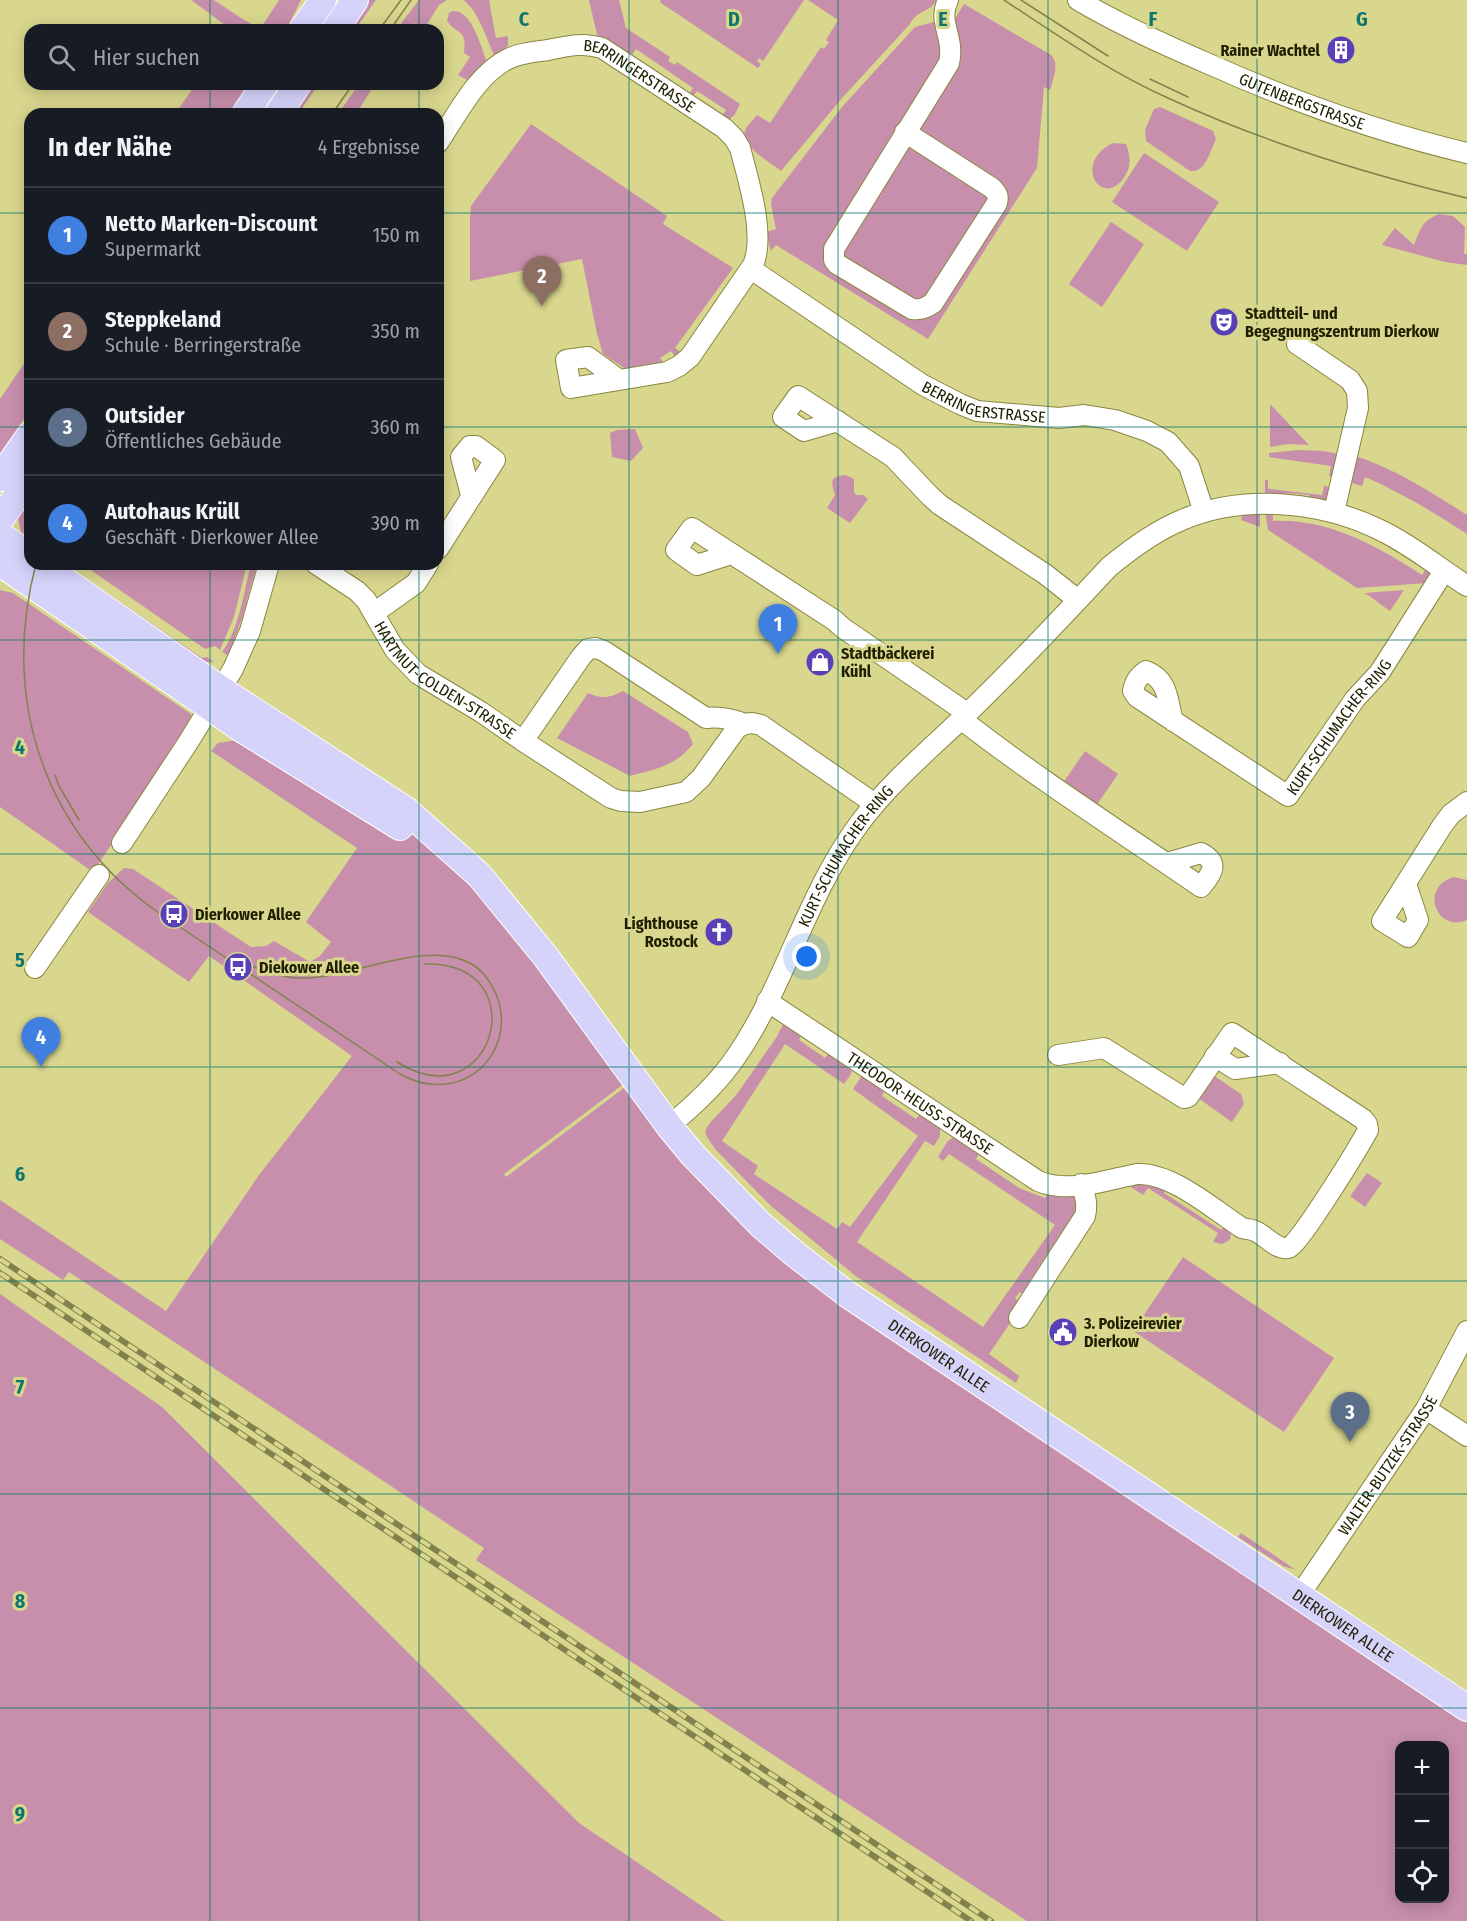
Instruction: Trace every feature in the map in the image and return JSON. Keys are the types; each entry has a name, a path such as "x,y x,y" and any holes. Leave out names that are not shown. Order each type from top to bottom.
{"main road":[{"path":"306,24 323,0"},
{"path":"339,24 355,0"},
{"path":"248,108 261,90"},
{"path":"282,108 294,90"},
{"path":"1,476 24,443"},
{"path":"0,520 24,486"},
{"path":"0,535 24,552"},
{"name":"DIERKOWER ALLEE","path":"0,563 81,620 406,810 480,875 546,957 669,1126 693,1155 761,1225 820,1274 1467,1708"},
{"name":"DIERKOWER ALLEE","path":"49,570 216,698"}],"street":[{"path":"905,132 992,188 998,194 999,199 933,303 919,310 912,309 837,264 833,255 834,249 905,132 949,63 950,38 943,16 948,0"},
{"name":"GUTENBERGSTRASSE","path":"1078,0 1163,44 1261,87 1340,116 1467,153"},
{"name":"BERRINGERSTRASSE","path":"444,134 483,77 506,60 518,55 589,44 602,48 723,128 737,142 753,203 759,240 757,257 751,269 690,357 668,372 618,379"},
{"name":"BERRINGERSTRASSE","path":"751,269 923,385 960,405 977,411 1059,418 1084,415 1115,420 1147,431 1168,442 1189,466 1204,512"},
{"path":"1297,344 1350,380 1358,399 1357,414 1334,512"},
{"path":"838,422 893,457 940,505 1045,574 1078,600"},
{"path":"444,539 471,495"},
{"name":"KURT-SCHUMACHER-RING","path":"669,1126 703,1096 744,1045 768,1001 812,903 844,845 875,804 1109,567 1133,548 1162,529 1204,512 1239,506 1291,505 1334,512 1380,530 1467,586"},
{"path":"731,554 834,620 964,716 1004,753 1167,863"},
{"path":"122,843 216,698 241,655 267,570"},
{"name":"HARTMUT-COLDEN-STRASSE","path":"325,570 357,591 366,600 395,650 411,668 610,798 640,802 680,794 694,786 737,728 753,723 761,725 875,804"},
{"name":"HARTMUT-COLDEN-STRASSE","path":"374,613 416,583 424,570"},
{"name":"KURT-SCHUMACHER-RING","path":"1173,721 1288,796 1355,699 1380,672 1444,571"},
{"name":"HARTMUT-COLDEN-STRASSE","path":"523,741 581,657 588,649 596,648 706,718 731,719 745,724"},
{"path":"1406,884 1451,814 1467,802"},
{"path":"35,968 99,875"},
{"name":"THEODOR-HEUSS-STRASSE","path":"768,1001 1038,1181 1058,1187 1137,1174 1158,1175 1173,1182 1242,1228 1255,1230 1280,1247 1294,1246 1368,1130 1363,1119 1232,1033 1188,1097 1184,1098 1104,1048 1058,1055"},
{"path":"1215,1056 1234,1069 1280,1064"},
{"path":"1019,1318 1086,1216 1086,1200 1081,1185"},
{"name":"WALTER-BUTZEK-STRASSE","path":"1299,1596 1426,1409 1442,1380 1461,1355 1467,1331"},
{"path":"1426,1409 1467,1436"}],"shaded area":[{"path":"191,0 214,0 251,24 224,24"},
{"path":"279,0 301,0 289,24 263,24"},
{"path":"364,0 376,0 359,24 347,24"},
{"path":"419,0 447,0 439,5 427,24 401,24"},
{"path":"463,0 489,0 496,38 508,36 508,45 501,55 495,57 478,18"},
{"path":"589,0 619,0 626,28 670,57 668,61 675,65 677,62 740,104 735,114 728,121 720,119 726,110 697,91 691,99 688,96 693,88 636,49 630,58 598,39"},
{"path":"660,0 804,0 763,61 759,58 757,61 761,64 758,68 661,3"},
{"path":"808,0 937,0 913,19 781,171 752,148 747,142 745,131 757,115 770,123 821,47 824,49 829,42 826,40 838,20"},
{"path":"964,4 1051,55 1055,63 1055,72 1050,90 1044,87 1037,168 928,339 776,245 771,251 766,232 776,229 771,205 772,198 842,107 915,27 938,21 951,25"},
{"path":"460,12 471,23 487,62 469,81 458,75 470,57 464,53 463,36 447,21 449,13"},
{"path":"192,90 246,90 233,108 179,108"},
{"path":"302,90 315,90 302,108 290,108"},
{"path":"355,90 371,90 360,108 342,108"},
{"path":"1160,107 1213,131 1216,139 1207,160 1200,169 1190,171 1146,141 1145,130 1154,109"},
{"path":"531,124 667,216 663,224 733,268 675,348 683,354 677,359 671,351 660,358 666,366 632,373 603,354 582,259 470,281 471,206"},
{"path":"1113,143 1126,144 1129,164 1125,176 1116,185 1108,188 1100,186 1095,180 1094,162 1101,152"},
{"path":"1144,153 1219,202 1187,251 1112,202"},
{"path":"1439,214 1453,216 1465,227 1464,254 1467,254 1467,265 1445,262 1382,245 1395,228 1414,245 1422,226"},
{"path":"1111,222 1144,244 1102,307 1069,284"},
{"path":"24,364 24,419 0,454 0,399"},
{"path":"1270,404 1309,445 1288,444 1270,447"},
{"path":"635,429 643,448 631,461 612,457 610,433 617,430"},
{"path":"1299,450 1344,455 1338,479 1329,476 1331,466 1269,457 1269,453"},
{"path":"1347,453 1395,472 1467,515 1467,534 1417,503 1365,477 1362,486 1341,480"},
{"path":"846,475 854,479 856,495 863,495 868,499 850,523 827,508 835,495 833,480"},
{"path":"1265,480 1268,480 1270,489 1322,495 1324,486 1329,487 1331,491 1329,501 1308,500 1309,495 1292,493 1265,498"},
{"path":"24,506 22,536 18,519"},
{"path":"1260,510 1260,527 1241,520 1242,515"},
{"path":"1265,510 1273,512 1273,521 1293,521 1332,529 1370,544 1422,575 1427,567 1436,572 1428,583 1357,588 1268,530"},
{"path":"65,570 74,570 202,658 207,657 214,662 202,662"},
{"path":"91,570 246,570 234,617 220,650 215,646 205,649"},
{"path":"250,570 255,570 242,618 227,655 222,652 233,633"},
{"path":"0,590 13,593 191,714 190,728 93,872 0,807"},
{"path":"1404,590 1390,611 1365,593"},
{"path":"623,691 688,732 693,744 672,762 630,776 557,738 588,693 606,697"},
{"path":"237,740 410,832 449,857 633,1077 504,1174 506,1177 629,1084 715,1191 1319,1620 1333,1635 1403,1681 1467,1716 1467,1921 1027,1921 476,1560 484,1548 69,1272 63,1280 0,1239 0,1200 166,1311 259,1175 352,1056 209,956 189,982 88,912 108,883 124,868 133,869 251,947 266,946 274,941 310,962 320,956 331,942 306,922 357,848 211,751 218,743"},
{"path":"1085,751 1118,774 1096,806 1063,783"},
{"path":"1454,877 1467,880 1467,920 1456,922 1440,915 1435,898 1443,882"},
{"path":"785,1021 803,1031 799,1040 825,1058 831,1050 852,1069 851,1074 844,1084 785,1044 722,1141 758,1166 754,1174 837,1229 842,1222 850,1227 918,1136 853,1089 861,1077 867,1076 887,1087 882,1096 916,1119 922,1111 940,1125 940,1136 934,1146 925,1141 857,1242 983,1327 1055,1225 949,1154 943,1161 938,1157 947,1142 956,1135 981,1150 976,1159 1019,1188 1045,1198 1048,1191 1073,1193 1083,1204 1071,1234 1063,1230 1029,1282 1036,1286 1028,1297 1020,1292 1015,1298 1019,1302 1015,1316 989,1354 1019,1376 1016,1383 857,1277 771,1206 715,1149 707,1137 705,1131 709,1124 737,1094 776,1038"},
{"path":"1213,1075 1241,1094 1244,1104 1232,1122 1198,1098"},
{"path":"1367,1173 1382,1183 1365,1207 1350,1196"},
{"path":"1133,1183 1168,1185 1164,1193 1221,1230 1226,1223 1231,1230 1230,1240 1222,1244 1213,1242 1218,1233 1148,1188 1143,1195 1131,1187"},
{"path":"1183,1257 1334,1358 1284,1432 1133,1331"},
{"path":"0,1294 162,1407 579,1823 724,1921 0,1921"},
{"path":"1241,1533 1296,1570 1283,1566 1238,1537"}],"tram line":[{"path":"383,24 401,0"},
{"path":"394,24 411,0"},
{"path":"1004,0 1125,77 1204,114 1315,156 1467,198"},
{"path":"1021,0 1108,56"},
{"path":"1150,79 1188,97"},
{"path":"336,108 349,90"},
{"path":"35,570 26,614 24,664 29,713 41,759 60,803 86,844 119,881 159,913 400,1074 411,1079 430,1084 450,1083 467,1078 481,1068 492,1055 499,1039 501,1022 499,1004 488,979 470,963 451,957 430,955 317,977 296,978 285,977 252,966"},
{"path":"55,775 79,820"},
{"path":"397,1062 431,1075 458,1072 478,1057 490,1035 491,1010 482,987 460,970 425,964"}],"railway":[{"path":"0,1259 991,1921"},
{"path":"0,1273 971,1921"}],"place":[{"name":"Rainer Wachtel","path":"1341,50"},
{"name":"Steppkeland","path":"542,306"},
{"name":"Stadtteil- und Begegnungszentrum Dierkow","path":"1224,322"},
{"name":"Netto Marken-Discount","path":"778,654"},
{"name":"Stadtbäckerei Kühl","path":"820,662"},
{"name":"Dierkower Allee","path":"174,914"},
{"name":"Lighthouse Rostock","path":"719,932"},
{"name":"Diekower Allee","path":"238,967"},
{"name":"Autohaus Krüll","path":"41,1067"},
{"name":"3. Polizeirevier Dierkow","path":"1063,1332"},
{"name":"Outsider","path":"1350,1442"}]}
